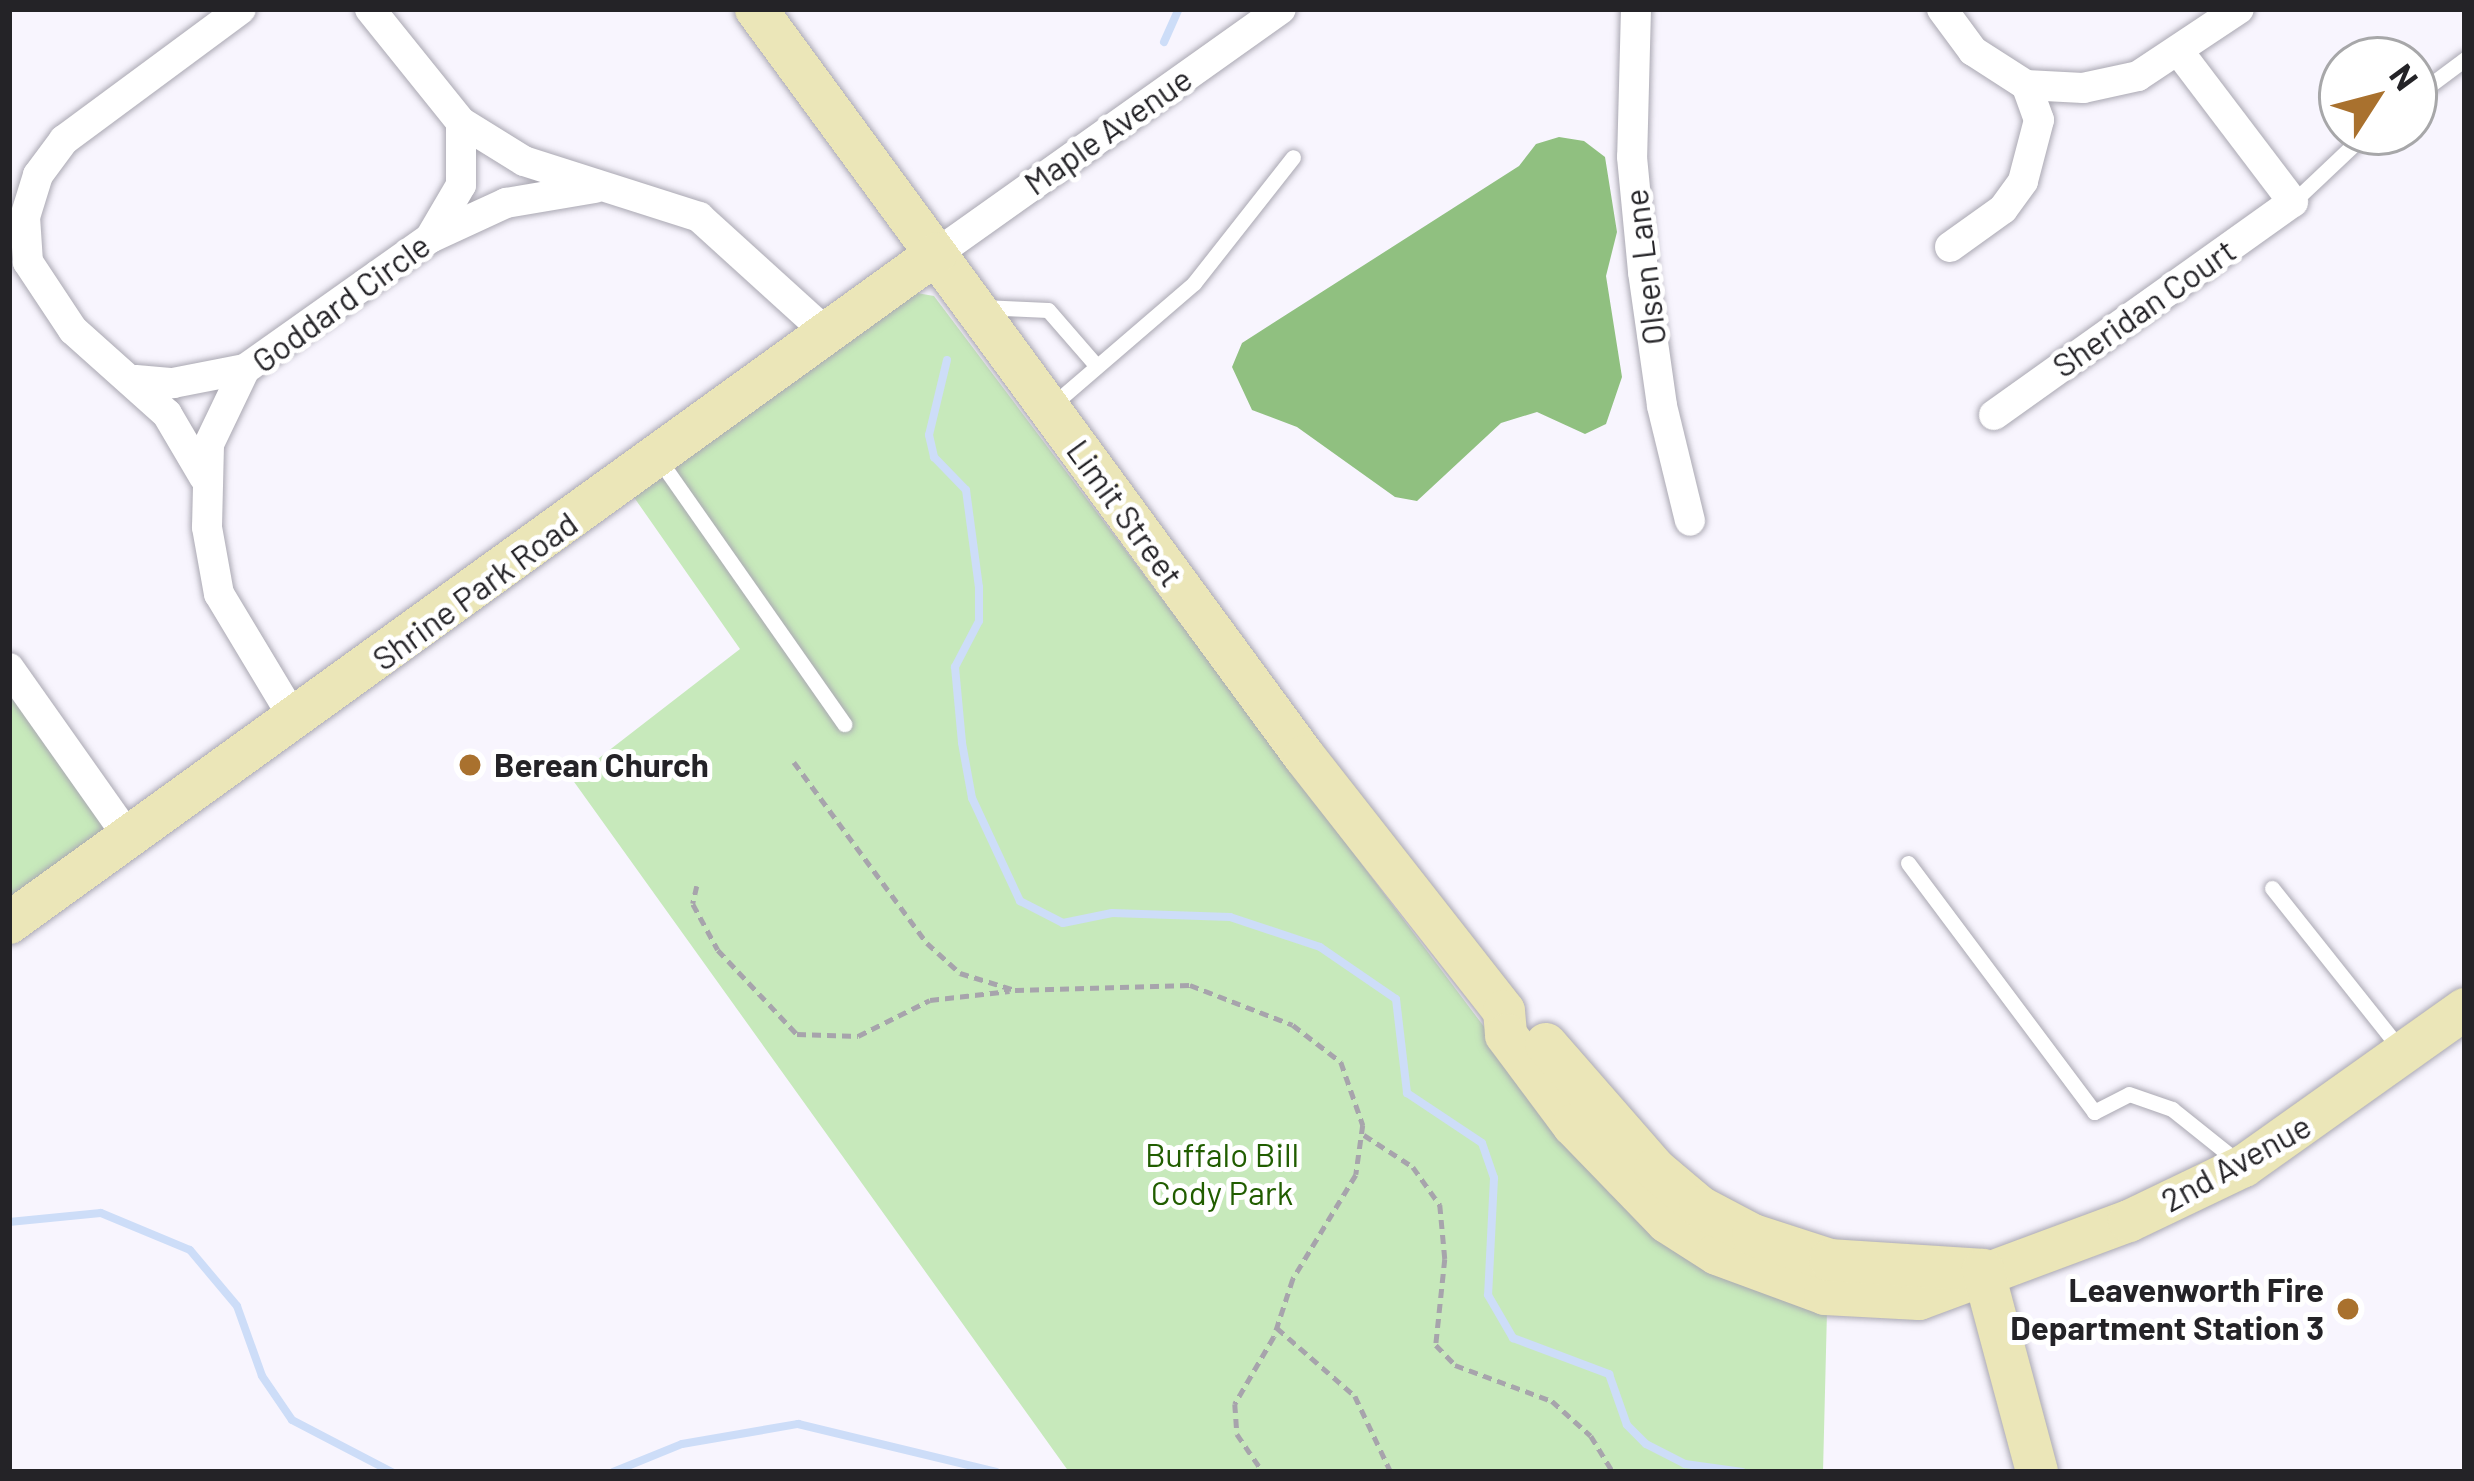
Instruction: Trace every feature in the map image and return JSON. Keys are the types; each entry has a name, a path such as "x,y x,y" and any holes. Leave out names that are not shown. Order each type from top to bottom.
{"street":[{"path":"204,477 136,380 73,330 28,262 25,217 38,175 64,140 241,9"},
{"path":"373,9 460,122 461,185 430,238"},
{"name":"Limit Street","path":"756,9 1048,409 1504,1011 1506,1035 1619,1178 1717,1254 1825,1294 1919,1299 1983,1270"},
{"name":"Maple Avenue","path":"936,254 1281,9"},
{"name":"Olsen Lane","path":"1636,9 1632,157 1643,272 1662,406 1690,521"},
{"path":"1942,9 1973,51 2026,85 2083,88 2138,76 2239,9"},
{"path":"2179,52 2293,202"},
{"path":"1950,247 2003,209 2023,181 2037,151 2038,120 2026,85"},
{"name":"Goddard Circle","path":"460,122 524,161 595,188"},
{"name":"Goddard Circle","path":"296,722 219,593 204,477 208,444 245,369 430,238 506,202 595,188 631,190 698,217 827,333"},
{"name":"Sheridan Court","path":"1994,415 2293,202"},
{"name":"Shrine Park Road","path":"9,922 296,722 936,254"},
{"path":"136,380 173,383 245,369"},
{"path":"9,668 129,838"},
{"name":"2nd Avenue","path":"1983,1270 2129,1221 2244,1166 2405,1055 2460,1024"},
{"path":"1983,1270 2037,1472"}],"lane":[{"path":"2438,79 2465,59"},
{"path":"2293,202 2342,156"},
{"path":"1048,409 1094,363 1194,283 1293,157"},
{"path":"973,308 1048,310 1094,363"},
{"path":"658,458 844,724"},
{"path":"1908,863 2094,1112 2129,1094 2172,1109 2244,1166"},
{"path":"2272,888 2405,1055"}],"path":[{"path":"794,762 927,943 974,980 1015,990"},
{"path":"698,886 693,904 718,950 797,1034 858,1036 930,1000 1015,990 1190,985 1238,1000 1331,1049 1352,1082 1364,1135 1345,1201 1293,1279 1276,1328 1235,1404 1237,1434 1264,1472"},
{"path":"1364,1135 1413,1167 1440,1205 1445,1259 1436,1345 1455,1365 1552,1401 1591,1436 1612,1472"},
{"path":"1276,1328 1355,1396 1391,1472"}],"green space":[{"path":"1559,137 1584,141 1605,157 1617,232 1606,276 1622,377 1606,424 1585,434 1537,412 1501,423 1417,501 1395,497 1297,427 1252,410 1232,367 1242,343 1519,166 1536,144"},
{"name":"Buffalo Bill Cody Park","path":"917,293 934,296 1610,1194 1719,1276 1827,1311 1823,1472 1069,1472 572,779 740,649 631,493"},
{"path":"9,668 129,838 9,925"}],"waterway":[{"path":"1164,42 1179,9"},
{"path":"947,360 929,435 934,457 966,490 979,587 979,621 955,667 962,743 972,798 1020,901 1063,923 1112,913 1230,917 1320,947 1396,999 1407,1093 1482,1143 1494,1178 1488,1295 1513,1338 1609,1374 1627,1425 1646,1444 1685,1464 1742,1472"},
{"path":"9,1222 101,1213 190,1250 237,1306 262,1376 292,1420 392,1472"},
{"path":"613,1472 682,1444 798,1424 996,1472"}],"place":[{"name":"Berean Church","path":"470,765"},
{"name":"Leavenworth Fire Department Station 3","path":"2348,1309"}]}
